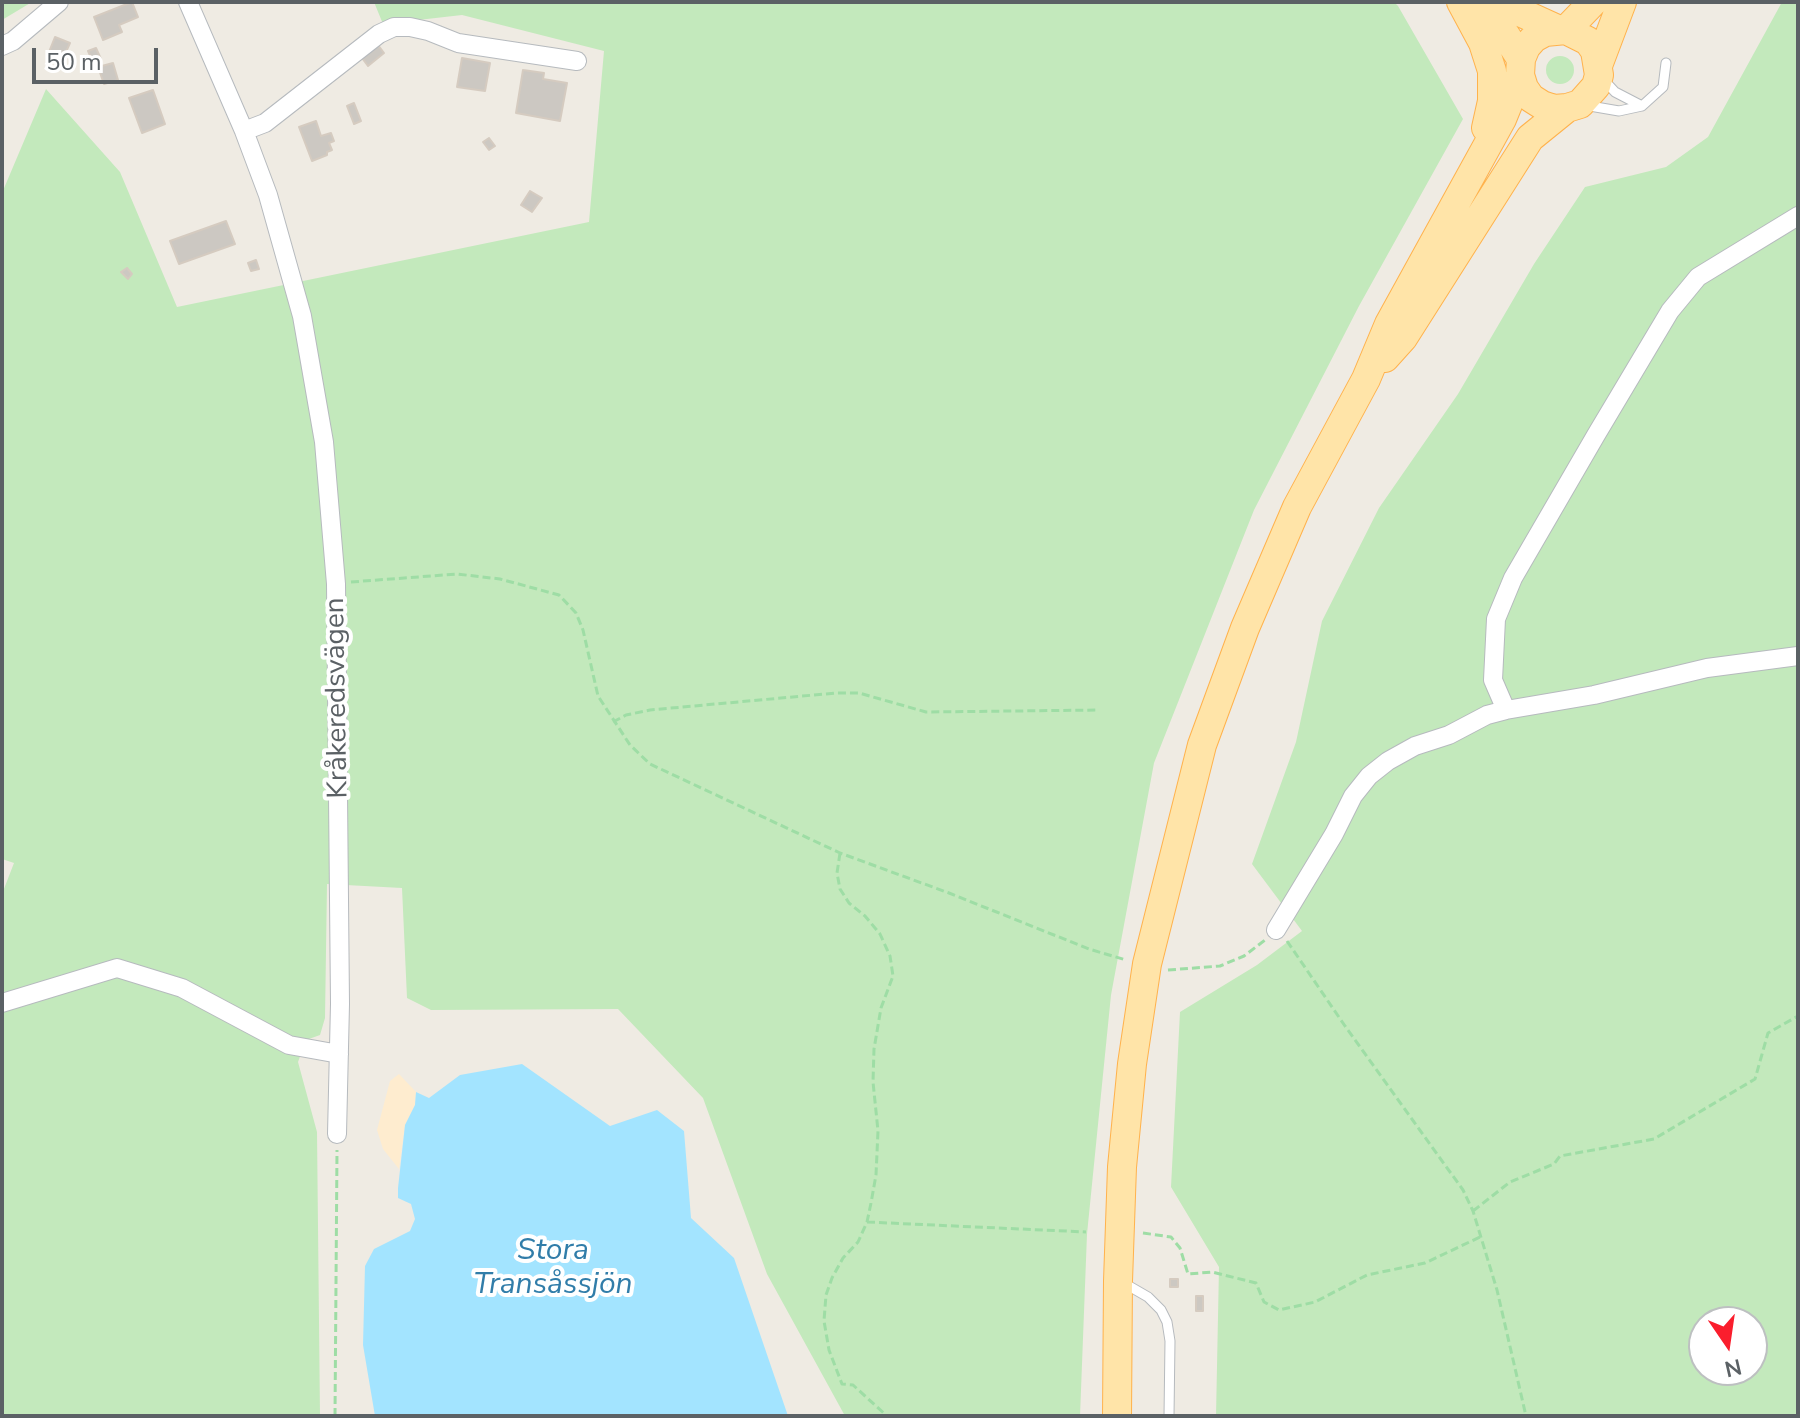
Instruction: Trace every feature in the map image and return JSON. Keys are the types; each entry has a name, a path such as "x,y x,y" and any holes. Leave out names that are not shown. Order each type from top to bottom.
{"main road":[{"path":"1461,2 1505,34 1520,67 1524,88 1531,98 1542,105 1574,106"},
{"path":"1461,2 1483,43 1492,71 1490,112 1472,171"},
{"path":"1498,2 1588,41 1595,51 1599,69"},
{"path":"1117,1416 1122,1167 1132,1064 1147,964 1202,745 1245,628 1297,507 1366,379 1389,324 1502,119 1526,47 1534,38 1562,29 1593,2"},
{"path":"1366,379 1403,338 1530,138 1589,96 1622,2"}],"street":[{"path":"2,46 13,41 59,2"},
{"name":"Kråkeredsvägen","path":"188,2 268,195 302,316 324,442 336,584 337,1134"},
{"path":"244,131 265,123 379,34 394,27 428,31 458,43 577,61"},
{"path":"1506,710 1493,680 1496,619 1513,578 1596,435 1670,311 1698,277 1798,216"},
{"path":"1276,930 1334,834 1353,796 1369,776 1415,746 1506,710 1594,695 1707,668 1798,656"},
{"path":"2,1003 117,968 182,988 289,1045 339,1054"}],"lane":[{"path":"1574,106 1619,111 1642,106 1663,87 1666,63"},
{"path":"1599,69 1615,92 1642,106"},
{"path":"1118,1281 1148,1297 1161,1310 1167,1322 1170,1341 1169,1416"}],"path":[{"path":"336,584 457,574 500,579 549,590 566,600 576,613 583,630 598,696 630,745 650,764 840,853 1089,949 1165,970 1220,966 1259,946"},
{"path":"613,722 626,715 650,710 859,693 926,712 1099,710"},
{"path":"840,853 837,873 840,889 849,903 880,934 890,956 893,976 881,1008 874,1049 873,1082 878,1131 876,1175 867,1222 858,1242 843,1258 832,1278 826,1295 824,1321 829,1350 842,1384 853,1385 887,1416"},
{"path":"1276,930 1284,936 1345,1026 1443,1159 1473,1211 1497,1290 1526,1416"},
{"path":"1473,1211 1510,1182 1554,1164 1560,1156 1654,1139 1755,1079 1768,1033 1798,1016"},
{"path":"335,1416 337,1134"},
{"path":"867,1222 1086,1232"},
{"path":"1143,1233 1171,1237 1180,1248 1188,1274 1212,1272 1256,1283 1264,1302 1279,1310 1315,1302 1367,1275 1425,1263 1480,1237"}],"green space":[{"path":"2,2 32,2 2,20"},
{"path":"374,2 1394,2 1463,119 1359,306 1254,510 1154,763 1111,995 1087,1234 1080,1416 845,1416 767,1274 703,1098 618,1009 431,1010 407,998 402,888 327,884 325,1018 320,1035 306,1040 298,1062 317,1132 320,1416 2,1416 2,894 14,863 2,859 2,193 46,89 120,172 177,307 589,222 604,51 462,15 383,24"},
{"path":"1782,2 1798,2 1798,1416 1216,1416 1219,1267 1171,1187 1180,1012 1257,965 1302,931 1252,864 1296,742 1322,621 1379,508 1458,394 1534,264 1585,187 1666,167 1708,137"},
{"path":"1560,56 1570,60 1574,70 1570,80 1560,84 1550,80 1546,70 1550,60"}],"sand":[{"path":"399,1074 416,1092 415,1105 405,1125 399,1169 383,1149 377,1130 390,1081"}],"water":[{"name":"Stora Transåssjön","path":"522,1064 610,1126 657,1110 684,1131 691,1218 734,1258 788,1416 375,1416 363,1345 365,1266 374,1249 410,1231 415,1219 411,1204 398,1198 398,1188 405,1125 415,1105 416,1092 429,1098 460,1075"}],"building":[{"path":"132,2 138,17 119,25 122,32 103,40 94,17"},
{"path":"55,37 70,43 61,63 47,57"},
{"path":"378,45 384,53 368,66 362,58"},
{"path":"96,48 101,59 93,62 88,51"},
{"path":"462,58 490,63 485,91 457,87"},
{"path":"113,63 118,80 104,84 98,67"},
{"path":"523,70 544,73 543,79 567,83 560,121 516,113"},
{"path":"153,90 165,124 142,133 129,98"},
{"path":"354,103 361,121 354,124 347,106"},
{"path":"316,121 321,136 331,133 334,141 329,143 332,150 327,155 312,161 299,127"},
{"path":"489,138 495,146 489,150 483,142"},
{"path":"530,191 542,198 532,212 521,205"},
{"path":"226,221 235,244 179,264 170,241"},
{"path":"256,260 259,269 251,271 248,263"},
{"path":"127,268 132,274 128,279 121,272"},
{"path":"1170,1279 1178,1279 1178,1287 1170,1287"},
{"path":"1196,1296 1203,1296 1203,1311 1196,1311"}]}
